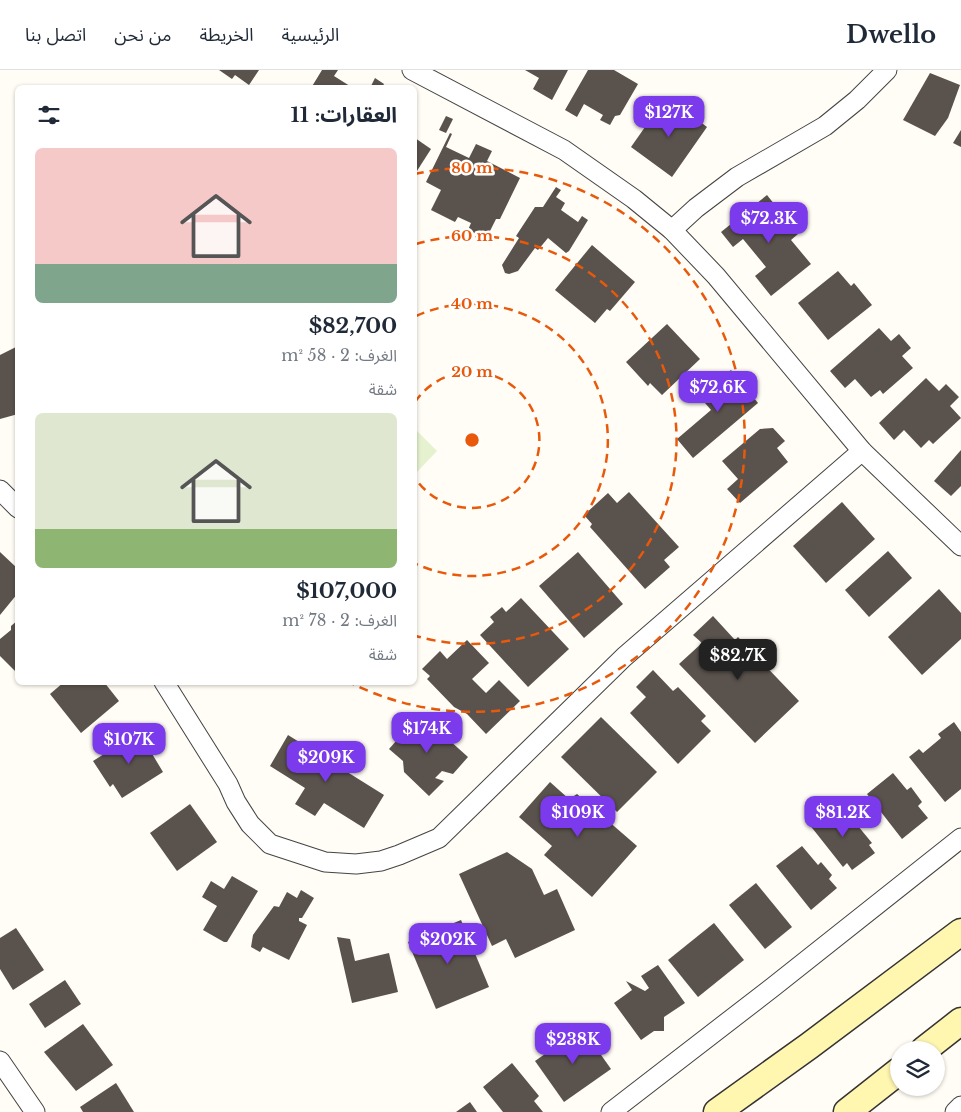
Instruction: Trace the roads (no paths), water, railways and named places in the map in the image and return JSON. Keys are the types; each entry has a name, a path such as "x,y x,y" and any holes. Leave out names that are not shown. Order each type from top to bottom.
{"street":[{"path":"412,70 564,150 634,199 672,230 716,276 862,451 961,546"},
{"path":"672,230 696,208 737,177 825,126 862,95 887,70"},
{"path":"166,685 228,784 236,802 250,824 270,844 325,862 356,864 381,861 399,855 439,838 624,657 862,451"},
{"path":"0,490 15,505"},
{"path":"611,1112 961,838"},
{"path":"717,1112 816,1041 961,932"},
{"path":"935,1041 961,1021"},
{"path":"0,1061 34,1112"},
{"path":"847,1112 890,1077"},
{"path":"955,1112 961,1106"}]}
